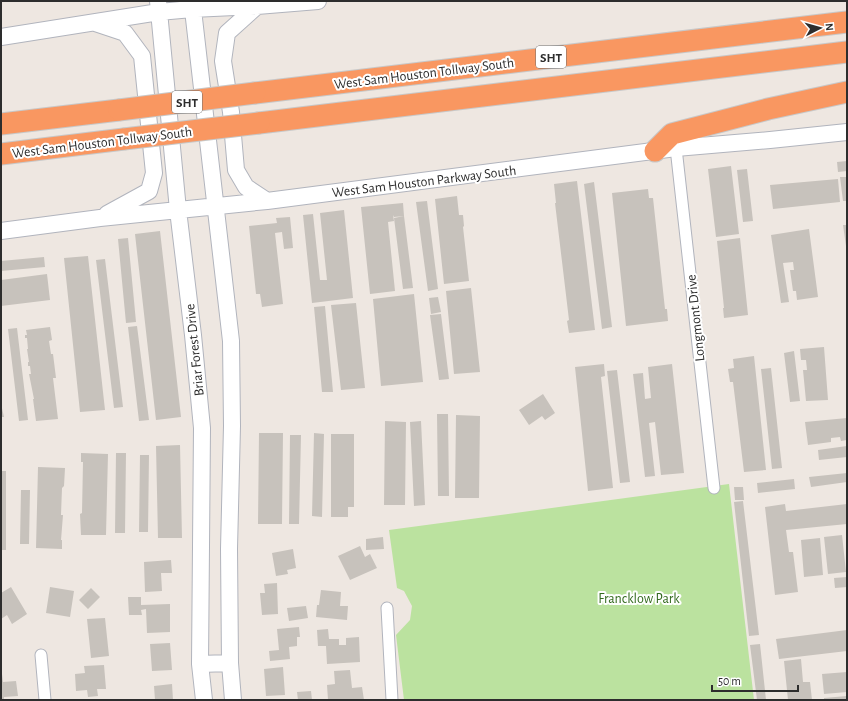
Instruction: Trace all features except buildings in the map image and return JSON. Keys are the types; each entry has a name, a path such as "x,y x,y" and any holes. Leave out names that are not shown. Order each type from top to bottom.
{"highway":[{"name":"West Sam Houston Tollway South","path":"1,124 847,22"},
{"name":"West Sam Houston Tollway South","path":"1,154 847,52"},
{"path":"655,151 672,134 768,109 847,92"},
{"path":"1,110 38,119"}],"main road":[{"path":"1,37 93,22 158,7 192,5 257,6 318,1"},
{"path":"192,5 231,342 232,426 229,549 230,663 233,700"},
{"path":"257,6 227,33 223,61 231,112 236,170 246,187 267,201"},
{"name":"Briar Forest Drive","path":"158,7 178,210 193,335 202,428 200,664 204,700"},
{"path":"93,22 125,33 142,56 154,172 149,191 100,218"},
{"name":"West Sam Houston Parkway South","path":"1,231 100,218 267,201 676,148 847,132"},
{"path":"200,664 230,663"}],"street":[{"name":"Longmont Drive","path":"676,148 714,488"},
{"path":"387,608 392,700"},
{"path":"41,655 45,700"}],"green space":[{"name":"Francklow Park","path":"729,484 754,700 404,700 396,635 410,620 412,606 404,591 397,588 389,530"}]}
